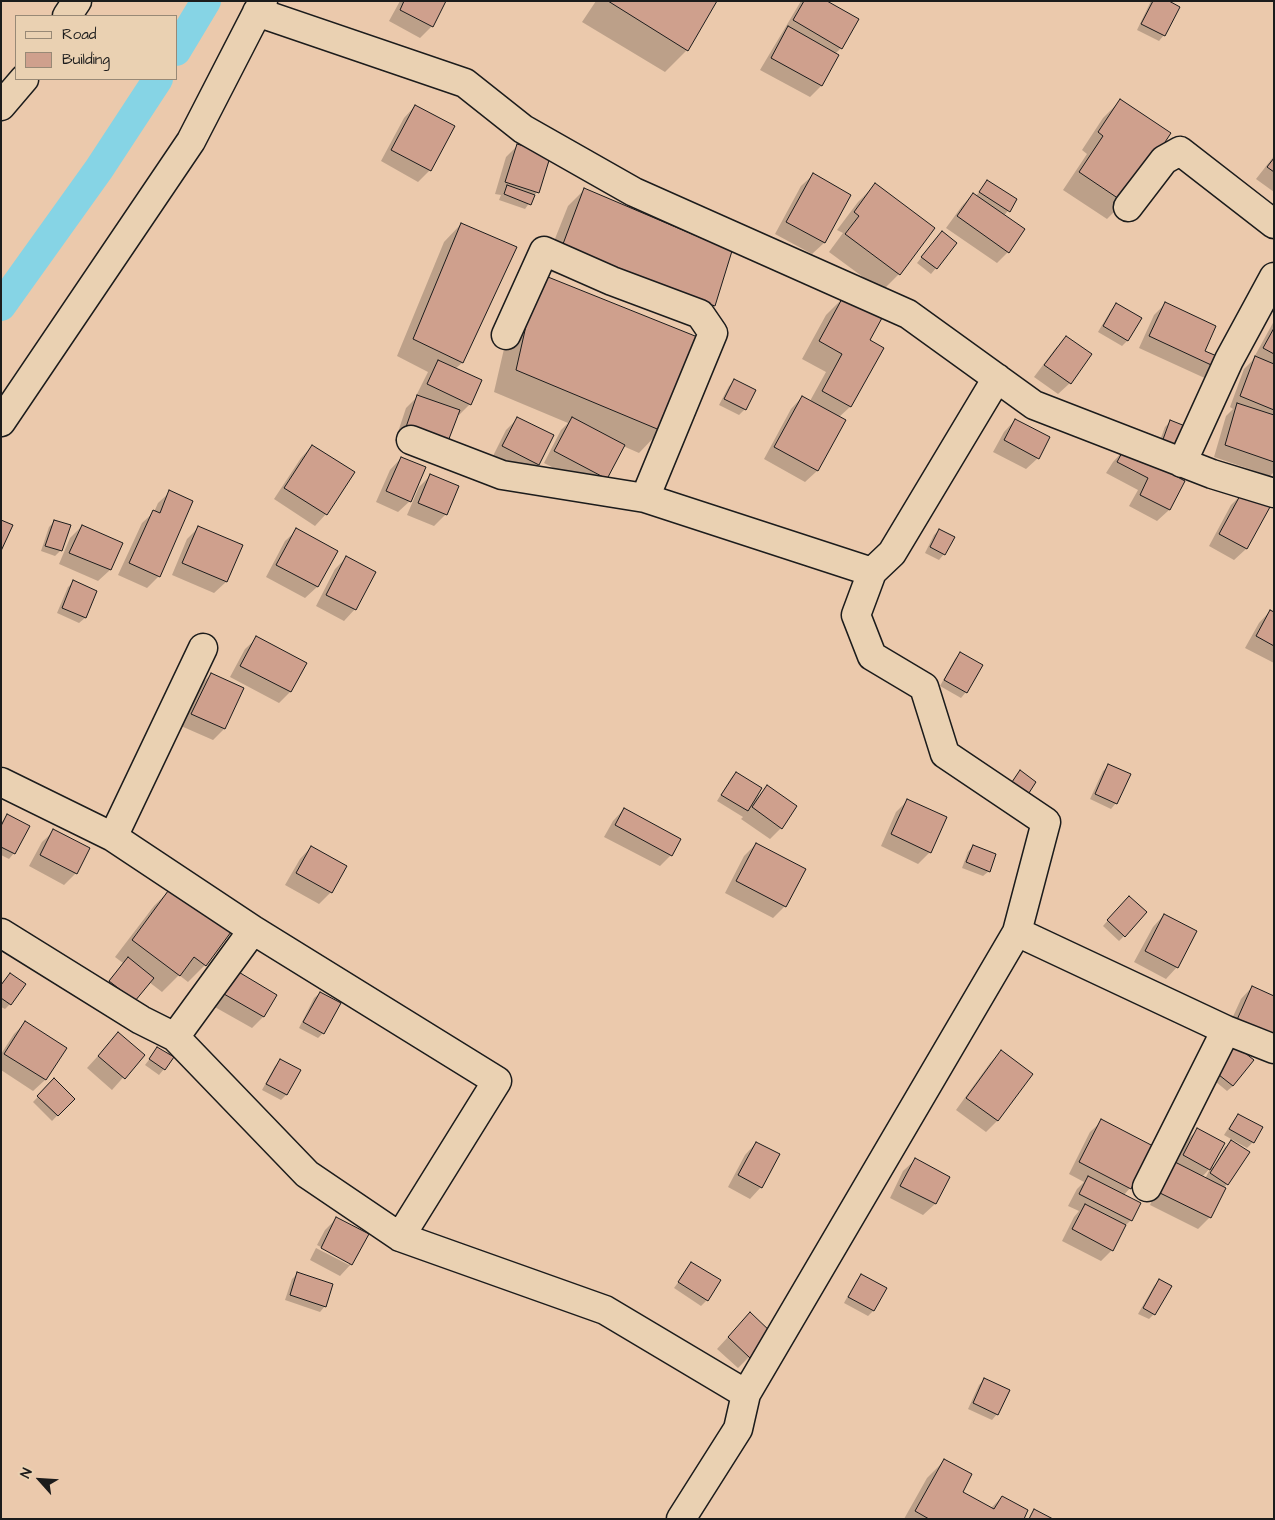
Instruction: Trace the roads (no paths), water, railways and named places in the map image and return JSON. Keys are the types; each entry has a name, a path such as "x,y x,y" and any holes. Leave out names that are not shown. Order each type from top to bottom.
{"street":[{"path":"68,15 77,1"},
{"path":"1,422 191,140 260,7 465,83 523,129 634,192 908,314 1034,405 1182,462 1274,493"},
{"path":"1,106 23,80"},
{"path":"1128,207 1164,160 1180,151 1274,224"},
{"path":"506,335 544,251 700,314 713,333 646,498"},
{"path":"1182,462 1229,360 1274,277"},
{"path":"681,1519 738,1429 746,1394 1017,932 1046,822 945,754 924,687 872,656 856,614 872,572 892,553 997,378"},
{"path":"411,440 502,475 646,498 872,572"},
{"path":"112,836 203,648"},
{"path":"1,782 112,836 253,930 497,1081 400,1237"},
{"path":"175,1036 253,930"},
{"path":"1017,932 1226,1030 1274,1049"},
{"path":"1,933 141,1020 175,1036 307,1174 400,1237 605,1310 746,1394"},
{"path":"1147,1187 1226,1030"}],"waterway":[{"path":"178,48 206,1"},
{"path":"1,306 99,169 157,80"}]}
